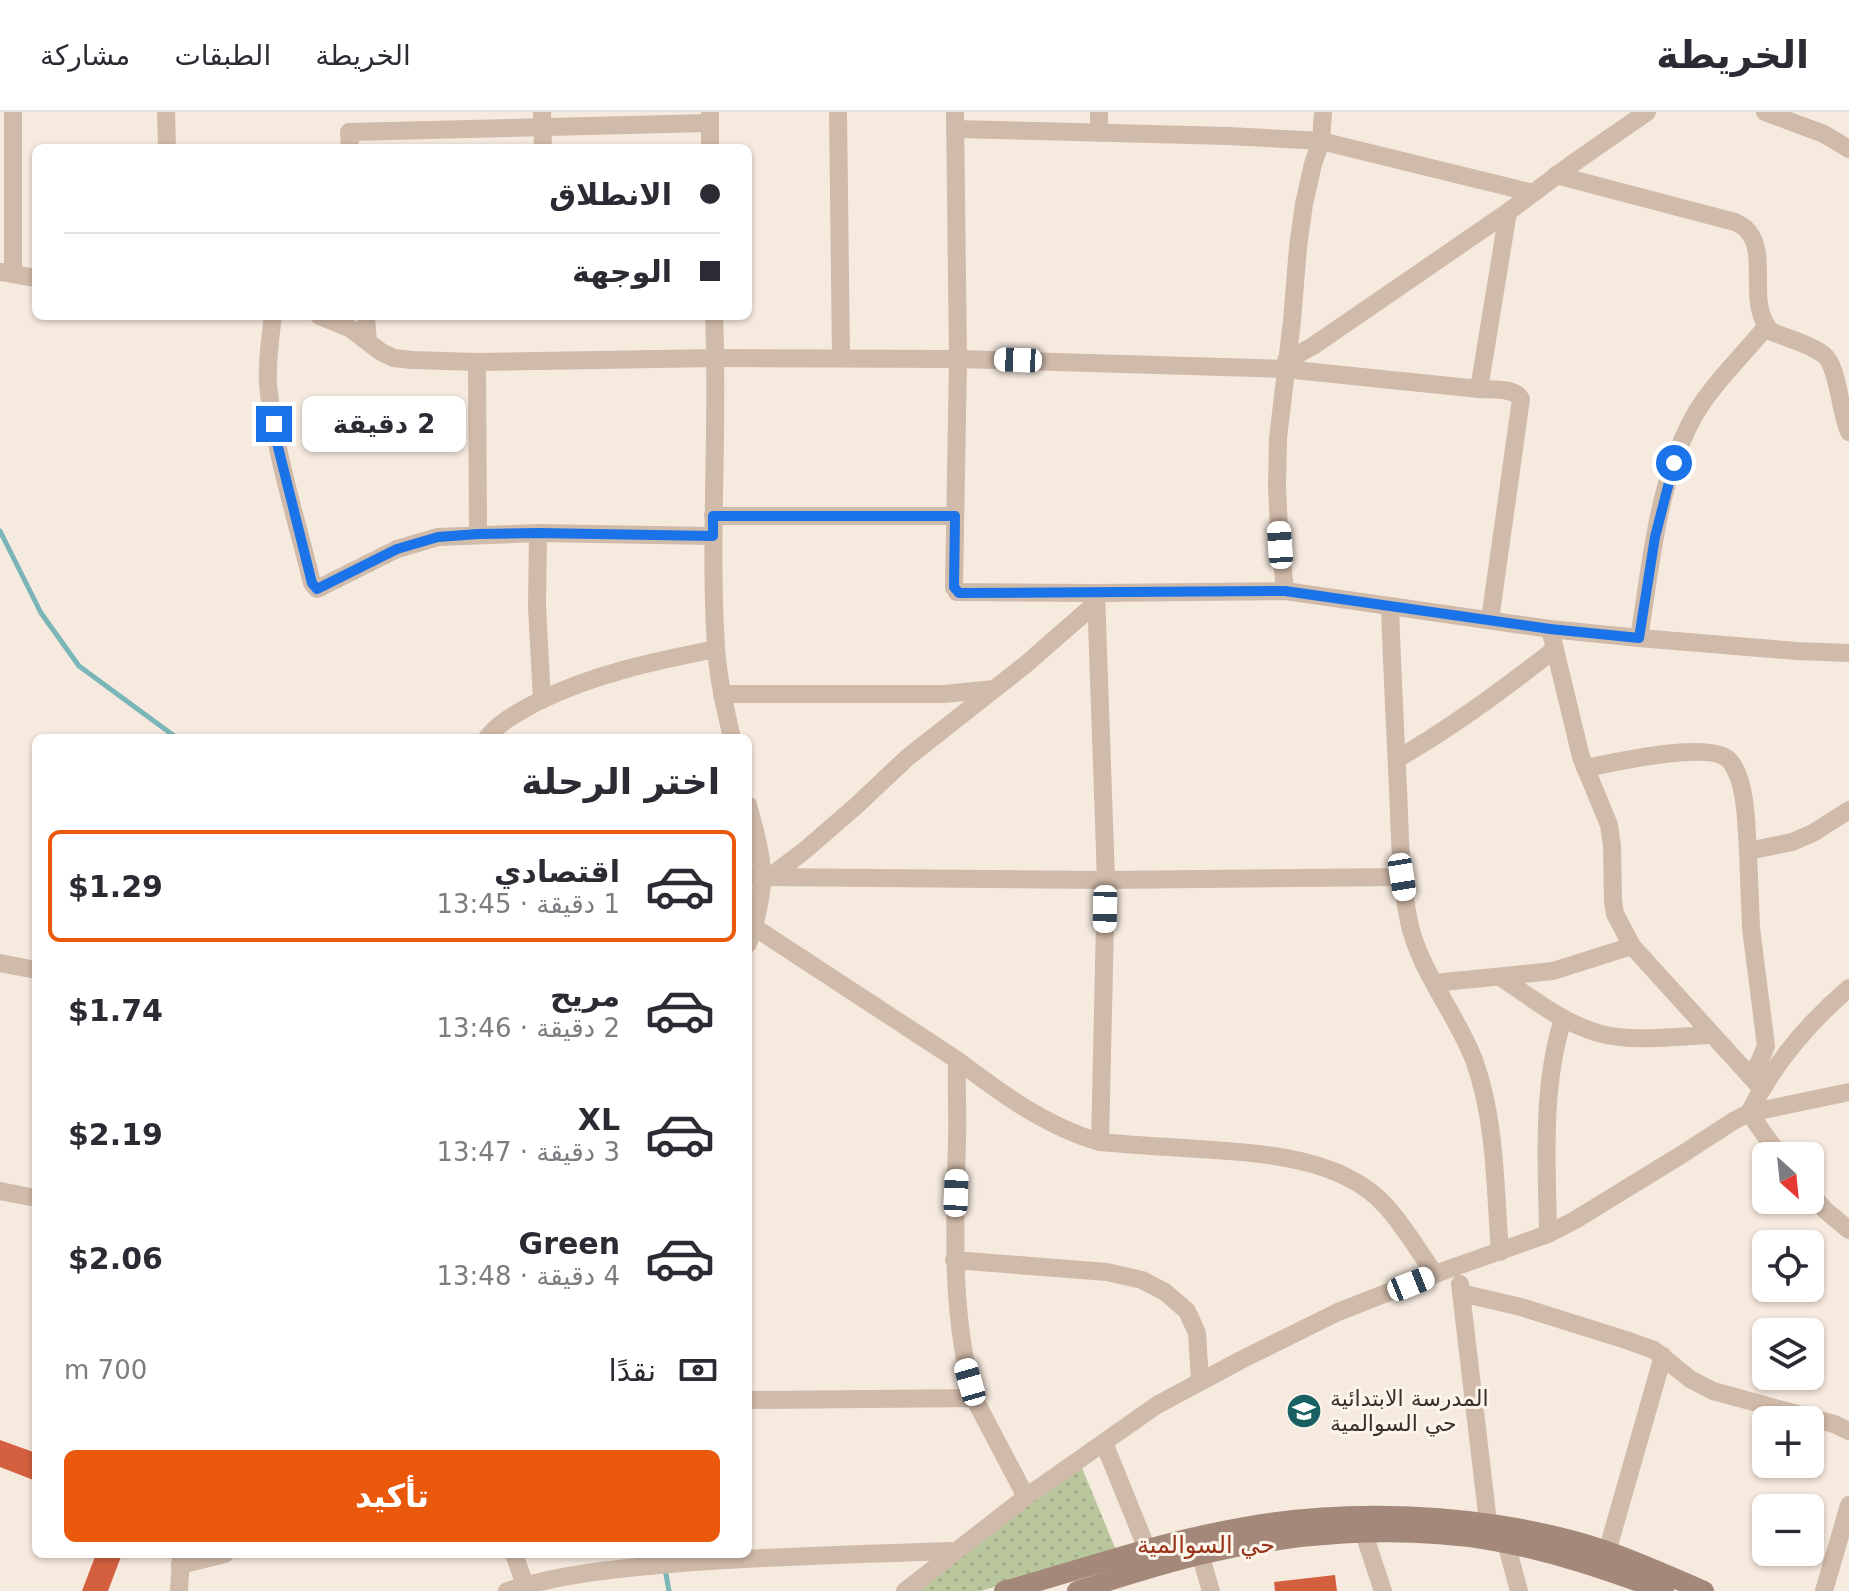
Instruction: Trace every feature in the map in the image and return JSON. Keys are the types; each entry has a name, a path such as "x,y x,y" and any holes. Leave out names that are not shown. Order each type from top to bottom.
{"main road":[{"path":"1004,1591 1072,1585 1197,1546 1246,1526 1367,1515 1494,1535 1664,1591"},
{"path":"1072,1585 1147,1549 1364,1534 1494,1535 1535,1531 1607,1552 1704,1591"}],"street":[{"path":"13,112 6,273 32,277"},
{"path":"166,112 167,144"},
{"path":"348,112 349,140 542,120 710,118 710,144"},
{"path":"838,112 841,358"},
{"path":"1099,112 1099,133"},
{"path":"1285,591 1277,486 1278,438 1304,204 1321,141 1323,112"},
{"path":"1286,365 1647,112"},
{"path":"1765,112 1824,134 1849,149"},
{"path":"542,120 543,144"},
{"path":"1533,193 1321,141 1099,133 955,120 958,359 954,587 959,593 1096,598 1285,591 1550,629 1849,653"},
{"path":"1556,175 1735,222 1746,229 1753,238 1756,250 1759,305 1766,327 1822,352 1829,359 1849,432"},
{"path":"1479,389 1508,212"},
{"path":"273,320 268,369 273,417 283,468 315,588 320,589 397,549 438,537 538,533 713,536"},
{"path":"329,320 351,329 381,352 394,358 412,360 841,358 1286,365 1514,392 1519,395 1521,405 1490,620"},
{"path":"366,320 368,342"},
{"path":"714,320 716,649 731,734"},
{"path":"1639,638 1655,537 1681,444 1695,415 1766,327"},
{"path":"477,362 478,534"},
{"path":"713,516 955,516"},
{"path":"538,533 537,606 542,700"},
{"path":"760,876 804,851 908,757 1025,665 1096,598"},
{"path":"1096,598 1106,880 1100,1142"},
{"path":"1390,606 1402,877 1409,925 1434,983 1473,1056 1482,1084 1500,1252"},
{"path":"1550,629 1578,745 1609,825 1615,914 1632,946 1755,1082"},
{"path":"490,734 495,728 560,690 638,665 716,649"},
{"path":"1397,759 1492,699 1555,649"},
{"path":"722,694 944,694 994,689"},
{"path":"1585,768 1697,750 1723,754 1732,762 1744,802 1751,928 1766,1046 1749,1113 1770,1142"},
{"path":"1748,851 1792,842 1813,833 1849,810"},
{"path":"752,820 760,876 752,920"},
{"path":"760,876 1106,880 1402,877"},
{"path":"752,932 957,1060 1048,1122 1081,1137 1100,1142 1286,1157 1323,1167 1360,1185 1383,1203 1435,1274"},
{"path":"1434,983 1553,971 1632,946"},
{"path":"0,963 32,969"},
{"path":"1500,977 1563,1019 1600,1034 1637,1037 1711,1035"},
{"path":"1755,1082 1849,988"},
{"path":"1548,1234 1547,1103 1563,1019"},
{"path":"957,1060 954,1260 957,1313 965,1366 974,1398 1026,1497"},
{"path":"905,1591 1026,1497 1157,1405 1200,1381 1338,1312 1548,1234 1749,1113 1849,1092"},
{"path":"0,1191 32,1197"},
{"path":"1824,1209 1849,1230"},
{"path":"954,1260 1107,1272 1142,1280 1165,1292 1187,1311 1197,1333 1200,1381"},
{"path":"1457,1266 1494,1535 1519,1591"},
{"path":"1461,1293 1521,1307 1626,1340 1654,1350 1690,1379 1713,1391 1849,1431"},
{"path":"1607,1552 1663,1356"},
{"path":"752,1400 974,1398"},
{"path":"1104,1443 1147,1549"},
{"path":"1824,1591 1849,1505"},
{"path":"1364,1534 1383,1591"},
{"path":"1197,1546 1211,1591"},
{"path":"752,1556 954,1551"},
{"path":"515,1558 519,1589 585,1573 724,1558"},
{"path":"179,1591 180,1560"}],"green space":[{"path":"1080,1463 1116,1550 981,1591 919,1591"}],"building":[{"path":"0,1440 32,1452 32,1479 0,1467"},
{"path":"94,1558 120,1558 108,1591 82,1591"},
{"path":"1335,1575 1337,1591 1275,1591 1274,1582"}],"waterway":[{"path":"0,531 41,613 79,666 172,734"},
{"path":"665,1569 669,1591"}],"place":[{"name":"المدرسة الابتدائية حي السوالمية","path":"1304,1411"}],"district":[{"name":"حي السوالمية","path":"1206,1545"}],"route":[{"path":"274,424 312,583 317,589 397,549 438,537 538,533 713,536 713,516 955,516 954,587 959,593 1285,591 1550,629 1639,638 1655,537 1674,463"}]}
